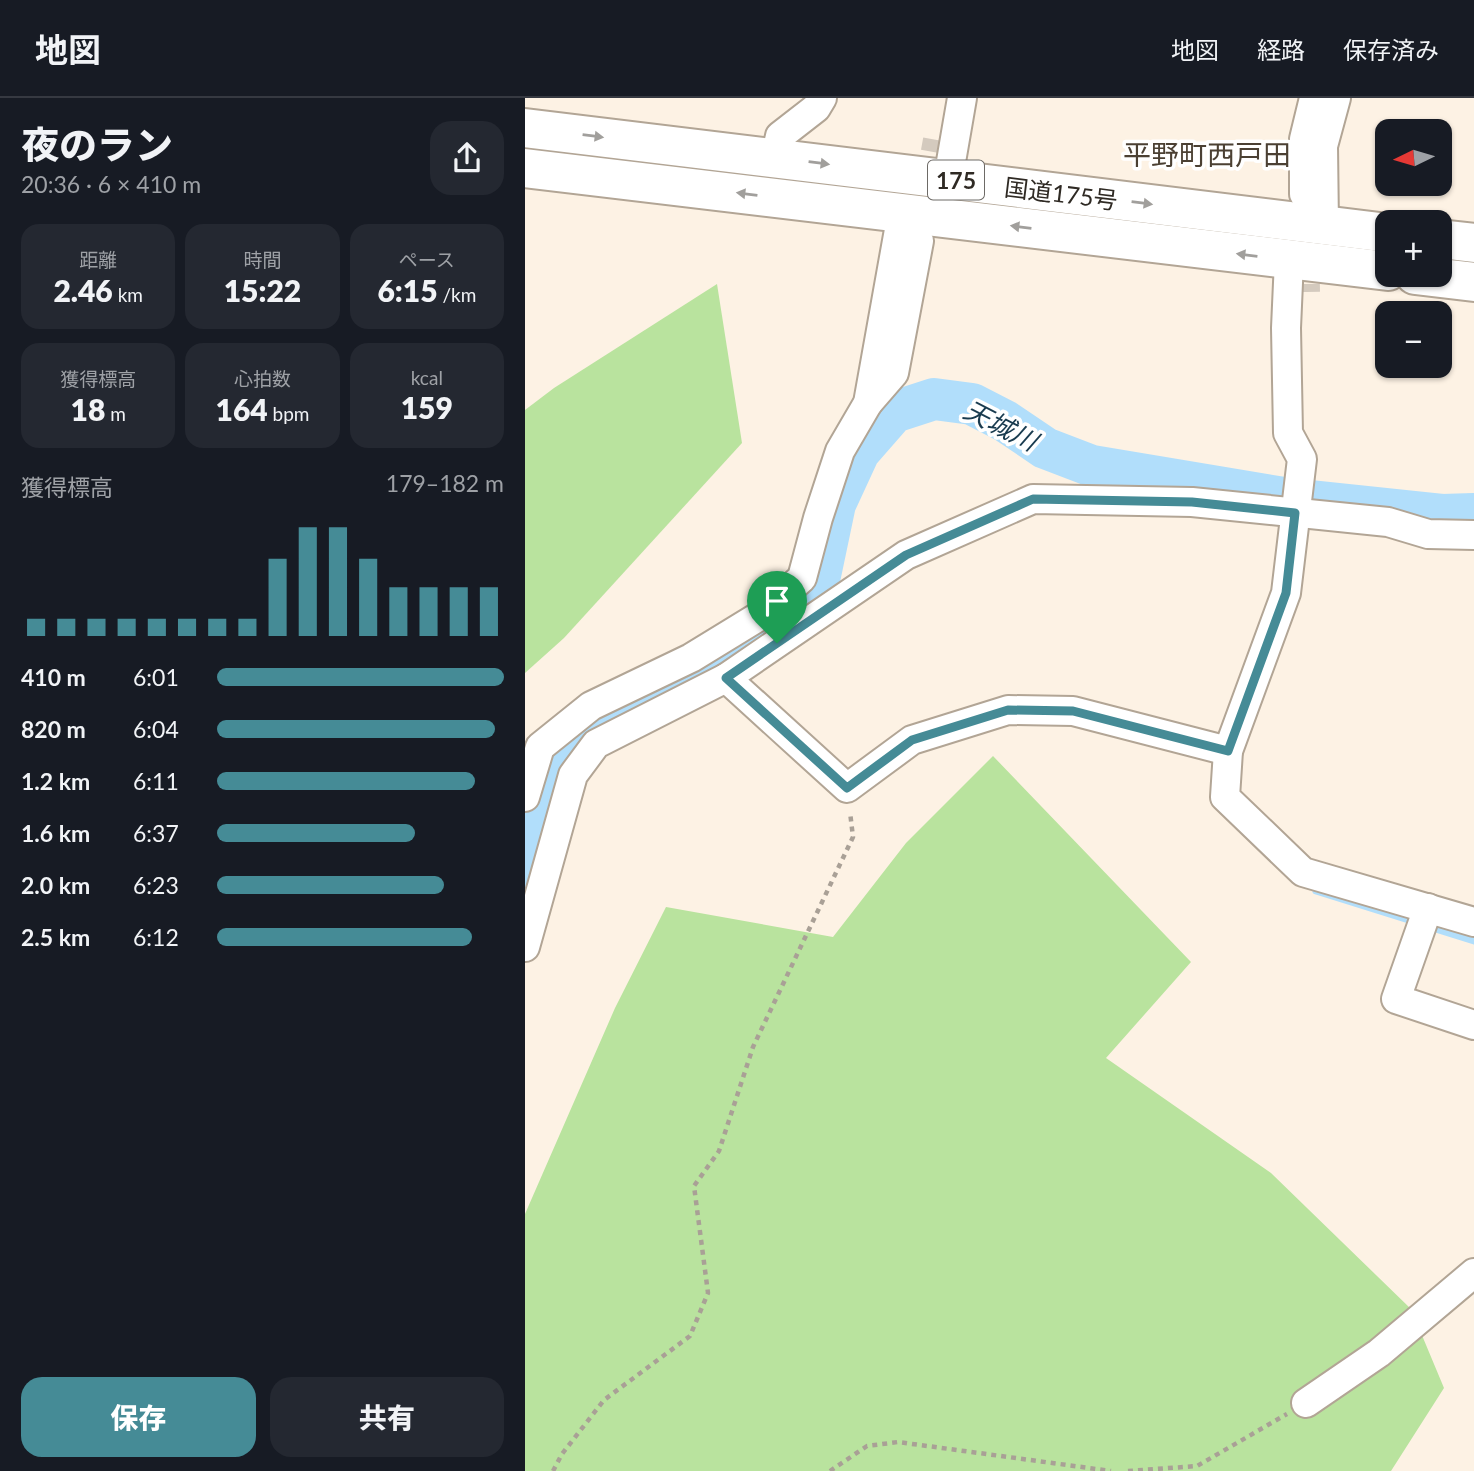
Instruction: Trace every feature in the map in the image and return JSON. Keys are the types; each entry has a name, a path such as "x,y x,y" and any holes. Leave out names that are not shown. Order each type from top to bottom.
{"highway":[{"name":"国道175号","path":"525,128 1375,232"},
{"name":"国道175号","path":"525,168 911,227 1297,276 1375,272"},
{"path":"1452,240 1474,243"},
{"path":"1452,279 1474,282"}],"street":[{"path":"775,158 780,136 816,108 822,98"},
{"path":"937,140 947,98"},
{"path":"948,179 962,98"},
{"path":"1304,194 1304,139 1314,98"},
{"path":"1324,226 1323,146 1336,98"},
{"path":"525,797 540,747 591,706 691,657 758,617 802,578 818,517 840,452 868,403 911,227"},
{"path":"1297,276 1286,328 1288,433 1302,459 1286,593 1228,751 1226,797 1303,872 1474,922"},
{"path":"525,947 573,775 596,744 726,678 906,555 1033,499 1192,502 1388,523 1428,534 1474,535"},
{"path":"758,617 777,643"},
{"path":"726,678 847,788 912,740 1008,710 1073,711 1228,751"},
{"path":"1427,908 1396,999 1474,1025"},
{"path":"1306,1403 1379,1353 1474,1273"}],"path":[{"path":"553,1471 562,1454 604,1400 689,1336 699,1315 708,1293 694,1186 719,1151 753,1047 853,837 847,788"},
{"path":"1128,1471 1197,1466 1306,1403"},
{"path":"830,1471 867,1446 898,1442 1111,1471"}],"green space":[{"path":"717,284 742,443 564,638 525,673 525,410 554,388"},
{"path":"993,756 1191,962 1106,1058 1271,1173 1411,1309 1444,1388 1391,1471 525,1471 525,1214 615,1008 666,907 833,937 906,843"}],"waterway":[{"name":"天城川","path":"525,867 556,759 585,732 708,669 818,585 835,504 859,452 894,412 934,399 972,404 1005,421 1045,448 1092,466 1290,499 1442,515 1474,514"},
{"path":"1316,891 1415,922"},
{"path":"1426,926 1474,941"}],"tunnel":[{"path":"920,235 937,140"},
{"path":"1305,242 1306,292"}],"district":[{"name":"平野町西戸田","path":"1207,154"}],"route":[{"path":"1033,499 1192,502 1295,513 1286,593 1228,751 1073,711 1008,710 912,740 847,788 726,678 777,643 906,555 1033,499"}]}
